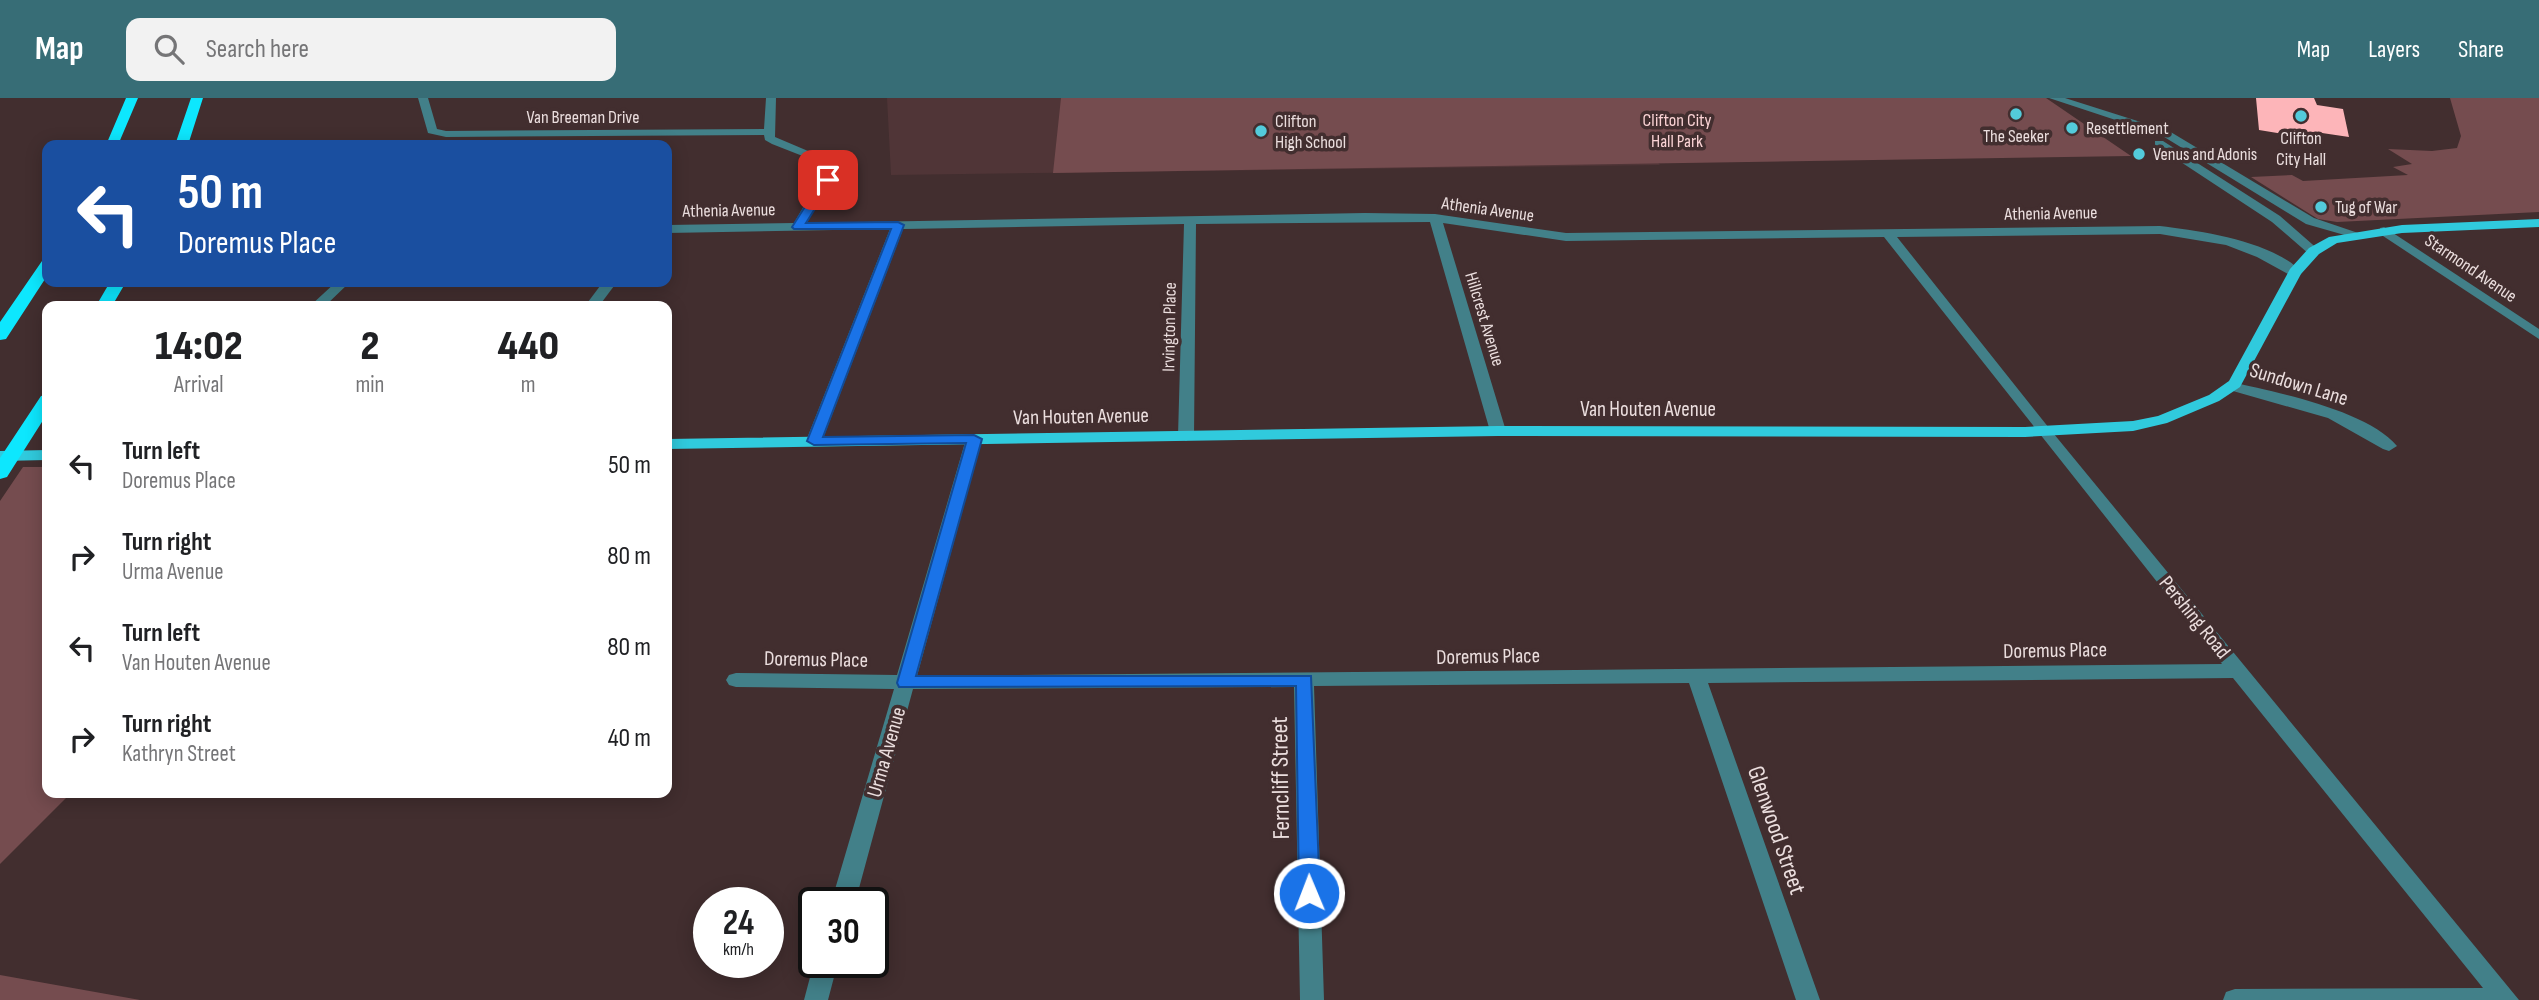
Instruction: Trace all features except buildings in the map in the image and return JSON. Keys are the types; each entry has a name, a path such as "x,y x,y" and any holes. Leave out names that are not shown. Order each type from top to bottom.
{"highway":[{"path":"114,140 132,98"},
{"path":"183,140 197,98"},
{"path":"0,335 42,272"},
{"path":"0,473 42,408"}],"main road":[{"path":"2231,386 2295,272 2314,251 2333,240 2384,231 2538,223"},
{"name":"Van Houten Avenue","path":"672,444 1498,431 2043,431 2133,426 2162,421 2214,398 2231,386"},
{"path":"0,456 42,455"}],"street":[{"name":"Van Breeman Drive","path":"423,98 428,125 432,131 446,134 768,132"},
{"path":"771,98 769,138 784,148 828,162 830,171 828,180 798,227"},
{"path":"2058,100 2165,134 2310,221 2355,234"},
{"path":"2058,100 2161,145 2276,219 2314,251"},
{"name":"Athenia Avenue","path":"672,229 1435,218 1566,237 2132,229 2185,232 2249,246 2295,272"},
{"name":"Hillcrest Avenue","path":"1435,218 1498,431"},
{"name":"Irvington Place","path":"1185,436 1190,220"},
{"path":"814,441 898,225"},
{"name":"Starmond Avenue","path":"2384,231 2539,335"},
{"name":"Pershing Road","path":"1887,233 2043,431 2506,999"},
{"path":"322,301 338,287"},
{"name":"Sundown Lane","path":"2231,386 2317,407 2356,424 2389,446"},
{"name":"Urma Avenue","path":"848,887 974,439"},
{"name":"Doremus Place","path":"736,680 905,683 2239,671"},
{"name":"Glenwood Street","path":"1696,676 1808,1000"},
{"name":"Ferncliff Street","path":"1304,680 1312,1000"},
{"path":"816,1000 822,978"},
{"path":"2235,1000 2506,999"}],"shaded area":[{"name":"Clifton High School","path":"887,98 1606,98 1660,165 891,175"}],"green space":[{"name":"Clifton City Hall Park","path":"1061,98 2046,98 2131,156 1053,173"},
{"path":"2450,98 2539,98 2539,212 2337,222 2318,219 2251,177 2292,175 2303,181 2408,175 2393,167 2412,164 2388,149 2432,151 2457,148 2461,136"},
{"path":"23,467 42,467 42,798 66,798 0,864 0,501"},
{"path":"0,975 140,1000 0,1000"}],"place":[{"name":"The Seeker","path":"2016,114"},
{"name":"Clifton City Hall","path":"2301,116"},
{"name":"Resettlement","path":"2072,128"},
{"name":"Clifton High School","path":"1261,131"},
{"name":"Venus and Adonis","path":"2139,154"},
{"name":"Tug of War","path":"2321,207"}],"route":[{"path":"828,180 798,227 898,225 814,441 974,439 905,683 1304,680 1309,893"}]}
